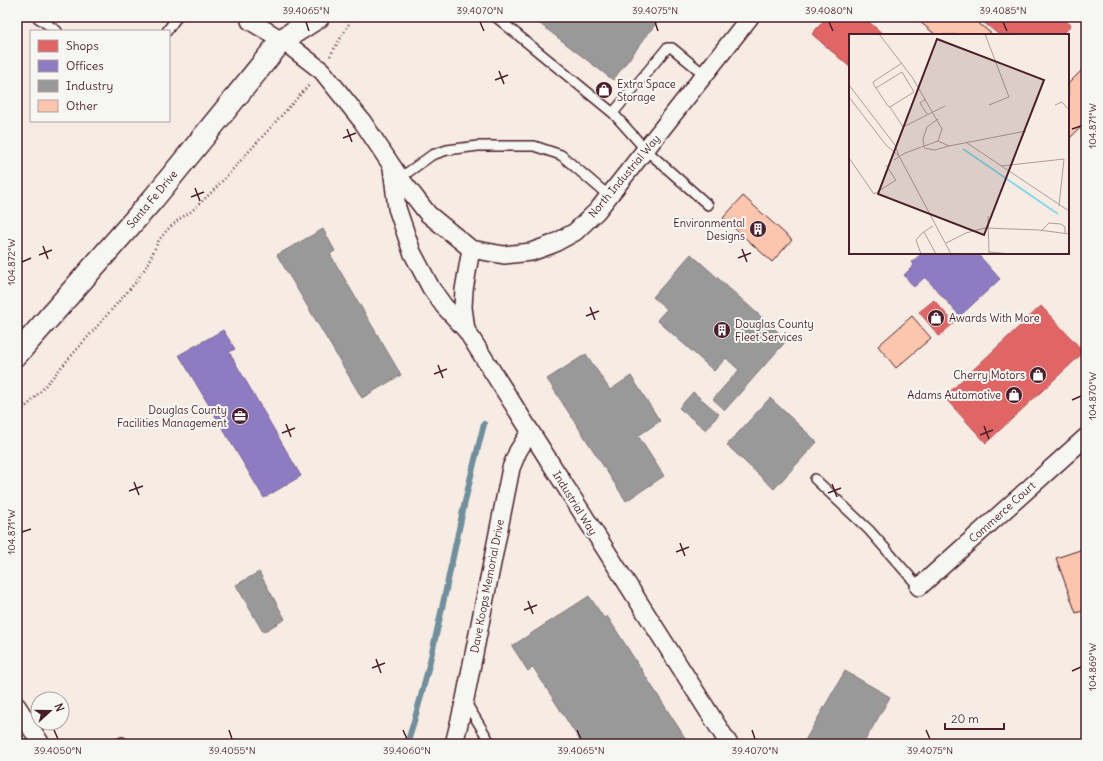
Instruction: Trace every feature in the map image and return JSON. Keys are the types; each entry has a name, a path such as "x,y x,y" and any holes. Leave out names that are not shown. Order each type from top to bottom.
{"main road":[{"name":"Santa Fe Drive","path":"282,40 288,17"},
{"name":"Santa Fe Drive","path":"17,354 154,198 282,40 318,17"}],"street":[{"name":"North Industrial Way","path":"250,21 282,40 322,71 362,121 396,172 428,214 471,249 504,255 531,252 553,244 575,232 597,211 750,17"},
{"name":"North Industrial Way","path":"396,172 397,208 412,252 431,288 444,306 466,330"},
{"name":"Industrial Way","path":"471,249 464,290 463,307 466,330 728,744"},
{"name":"Dave Koops Memorial Drive","path":"454,744 465,700 511,468 518,451 530,432"},
{"name":"Commerce Court","path":"919,587 1086,437"},
{"path":"17,706 41,744"}],"lane":[{"path":"36,17 56,30"},
{"path":"168,30 177,17"},
{"path":"496,17 613,113 646,150 708,206"},
{"path":"613,113 667,48 672,48 705,75"},
{"path":"396,172 432,155 447,150 478,146 534,146 561,155 609,196"},
{"path":"815,479 875,536 919,587"},
{"path":"465,700 490,744"}],"path":[{"path":"17,414 31,402 135,283 146,267 159,240 167,230 178,220 193,210 215,189 322,71 353,17"}],"building: Shops":[{"path":"827,17 863,17 883,34 849,34 849,66 812,34"},
{"path":"827,17 863,17 883,34 849,34 849,66 812,34"},
{"path":"914,17 971,17 992,34 935,34"},
{"path":"977,17 1061,17 1071,25 1064,34 998,34"},
{"name":"Awards With More","path":"934,300 954,323 939,336 919,312"},
{"path":"1041,306 1084,352 986,443 944,397"}],"building: Offices":[{"path":"921,254 978,254 1000,279 960,316 925,277 914,287 904,275 914,265 912,262"},
{"name":"Douglas County Facilities Management","path":"223,330 235,349 229,352 301,476 264,498 179,355"}],"building: Industry":[{"path":"531,17 661,17 613,80"},
{"path":"323,229 335,251 330,254 401,375 362,398 277,255"},
{"name":"Douglas County Fleet Services","path":"691,254 787,340 725,410 713,399 739,370 726,358 714,371 657,320 667,309 653,297"},
{"path":"586,354 610,390 631,376 660,421 638,436 664,476 626,501 547,379"},
{"path":"693,392 719,414 706,430 679,408"},
{"path":"770,398 817,442 774,489 727,445"},
{"path":"259,572 285,619 263,632 236,585"},
{"path":"589,596 604,618 607,616 689,744 582,744 533,667 528,671 512,646"},
{"path":"845,671 890,697 863,744 803,744"}],"building: Other":[{"path":"914,17 971,17 992,34 935,34"},
{"path":"1086,66 1086,122 1069,139 1069,83"},
{"name":"Environmental Designs","path":"743,196 792,240 772,262 723,218"},
{"path":"912,316 931,338 896,368 878,346"},
{"path":"1086,548 1086,610 1076,613 1056,558"}],"waterway":[{"path":"407,744 431,656 466,496 484,424"}],"place":[{"name":"Extra Space Storage","path":"604,90"},
{"name":"Environmental Designs","path":"758,229"},
{"name":"Awards With More","path":"936,318"},
{"name":"Douglas County Fleet Services","path":"722,330"},
{"name":"Cherry Motors","path":"1038,375"},
{"name":"Adams Automotive","path":"1014,395"},
{"name":"Douglas County Facilities Management","path":"240,416"}]}
